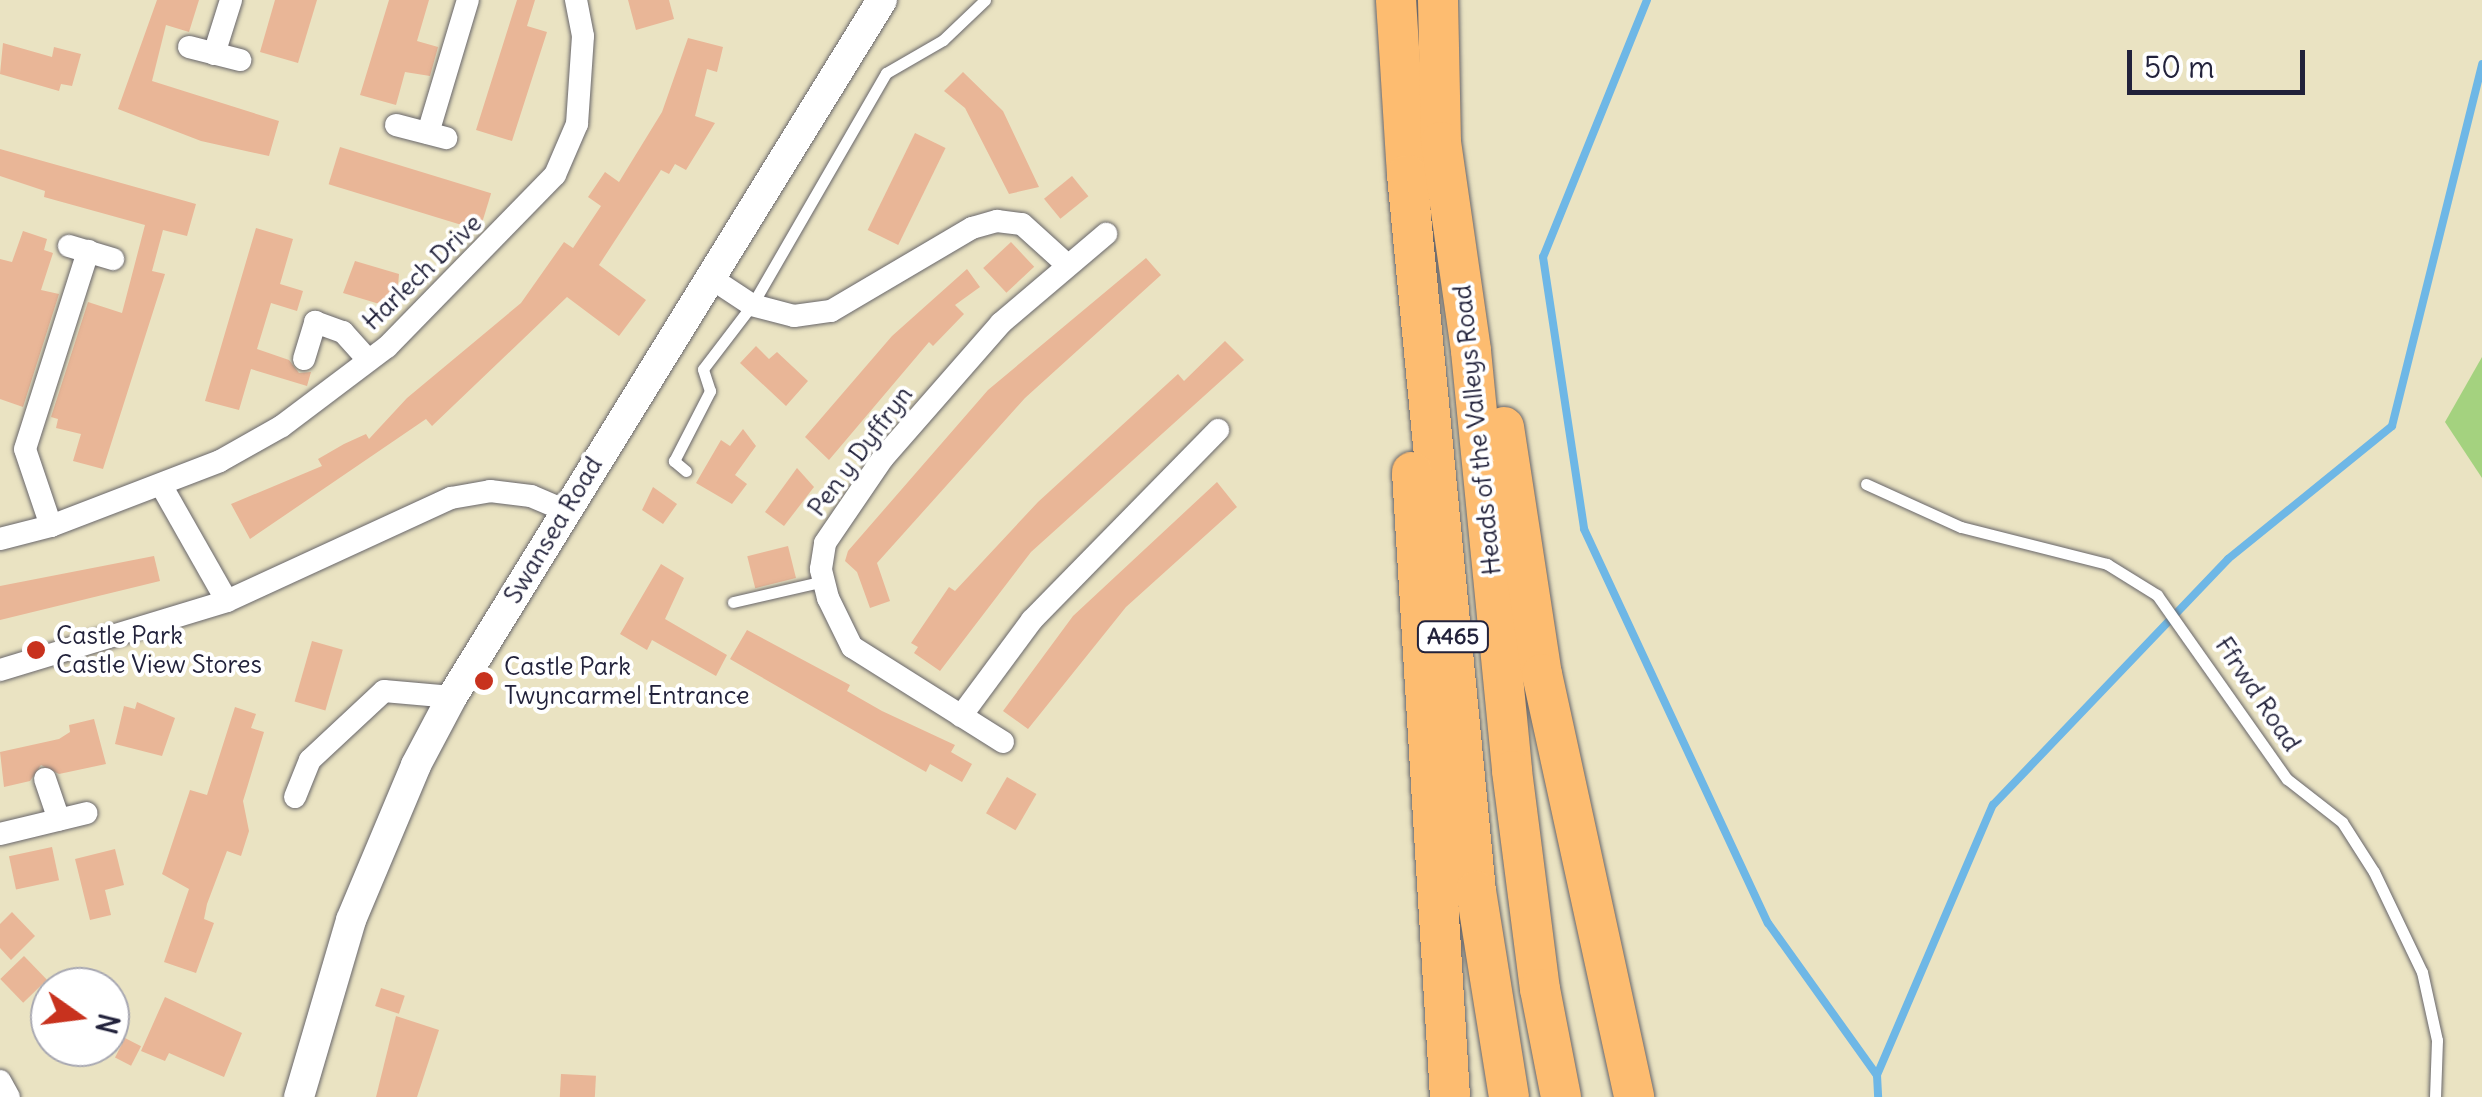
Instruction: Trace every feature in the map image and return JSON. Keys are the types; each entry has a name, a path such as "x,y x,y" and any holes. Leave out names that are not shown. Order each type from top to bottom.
{"highway":[{"name":"Heads of the Valleys Road","path":"1396,0 1407,175 1476,891 1510,1097"},
{"name":"Heads of the Valleys Road","path":"1438,0 1441,142 1471,351 1512,771 1540,990 1561,1097"},
{"path":"1407,175 1392,220 1450,1097"},
{"path":"1471,351 1500,402 1542,674 1634,1097"}],"street":[{"path":"214,54 231,0"},
{"path":"396,125 437,136 468,0"},
{"name":"Harlech Drive","path":"0,538 50,526 161,485 282,426 368,360 555,175 577,124 582,36 576,0"},
{"name":"Swansea Road","path":"299,1097 352,920 416,765 452,696 882,0"},
{"path":"189,47 240,60"},
{"path":"711,278 752,306 794,316 831,311 972,228 997,221 1022,224 1065,264"},
{"name":"Pen y Dyffryn","path":"1003,742 852,647 836,625 824,581 825,544 882,458 1001,323 1065,264 1106,234"},
{"path":"50,526 25,449 78,248 113,259"},
{"path":"304,359 314,322 343,332 368,360"},
{"path":"961,716 1032,620 1218,430"},
{"path":"161,485 227,600"},
{"path":"0,670 227,600 451,498 490,491 531,496 564,510"},
{"path":"296,797 310,760 384,691 452,696"},
{"path":"45,779 59,820"},
{"path":"0,834 87,813"},
{"path":"0,1081 8,1097"}],"lane":[{"path":"686,471 674,462 710,391 703,368 752,306 886,73 944,40 985,0"},
{"name":"Ffrwd Road","path":"1866,484 1961,528 2106,564 2156,595 2180,620 2287,779 2342,822 2374,872 2422,972 2438,1040 2435,1097"},
{"path":"732,602 824,581"}],"green space":[{"path":"2482,357 2482,478 2445,422"}],"building":[{"path":"157,0 199,0 189,32 166,25 152,81 279,121 269,156 201,141 118,109"},
{"path":"275,0 317,0 298,63 260,52"},
{"path":"389,0 429,0 417,41 438,47 430,76 405,72 396,105 360,95"},
{"path":"517,0 535,0 527,26 547,32 512,141 476,130"},
{"path":"628,0 669,0 674,19 636,30"},
{"path":"688,38 723,47 717,72 707,69 695,116 715,123 686,170 675,164 669,174 661,170 599,265 646,300 619,336 567,297 432,426 426,419 250,539 231,504 322,466 318,459 344,444 366,434 369,439 407,398 521,303 564,242 573,248 601,206 588,197 605,172 619,182 662,112"},
{"path":"3,43 52,57 54,47 81,54 72,86 61,84 59,91 0,74"},
{"path":"963,72 1003,111 1039,187 1009,194 965,108 944,91"},
{"path":"915,133 946,148 898,245 868,230"},
{"path":"340,147 491,193 480,230 329,184"},
{"path":"0,149 196,204 187,236 163,230 152,271 165,274 103,469 73,461 81,434 56,428 58,419 51,417 88,302 122,313 145,225 44,197 45,191 0,176"},
{"path":"1072,176 1088,196 1060,219 1044,199"},
{"path":"256,228 293,239 280,284 303,291 297,311 271,303 257,349 289,360 299,373 311,372 307,386 251,369 239,410 205,401"},
{"path":"23,231 47,239 44,250 53,253 41,290 59,294 23,407 0,399 0,259 12,262"},
{"path":"1011,242 1034,267 1006,293 983,268"},
{"path":"1146,258 1161,275 1025,398 877,563 890,601 870,608 857,572 845,561 848,551 988,390"},
{"path":"355,261 399,274 396,309 343,293"},
{"path":"967,269 980,287 955,305 964,314 933,346 929,342 829,460 805,437 892,336"},
{"path":"1225,341 1244,360 1031,552 940,671 914,653 918,647 911,643 949,587 955,591 1038,502 1178,374 1184,381"},
{"path":"756,346 769,359 777,352 808,381 786,406 740,363"},
{"path":"743,429 756,446 735,475 747,484 732,504 696,483 721,440 730,446"},
{"path":"797,468 814,487 784,526 765,512"},
{"path":"1217,482 1237,507 1126,607 1028,729 1003,711 1073,616"},
{"path":"653,487 677,504 663,524 642,510"},
{"path":"788,546 796,578 755,588 747,556"},
{"path":"154,556 160,581 0,620 0,586"},
{"path":"661,564 684,578 665,619 727,655 716,676 652,640 647,650 620,634"},
{"path":"747,630 850,685 847,691 882,711 955,745 951,752 972,764 962,782 930,764 926,772 730,659"},
{"path":"312,641 343,650 325,710 295,702"},
{"path":"137,702 175,718 162,756 115,744 124,706 135,709"},
{"path":"235,707 256,714 251,728 264,732 243,801 249,831 241,856 227,851 207,904 204,919 214,923 196,973 164,962 189,889 162,874 190,790 207,795"},
{"path":"94,719 106,764 59,774 41,765 30,781 4,787 0,752 59,739 70,732 69,725"},
{"path":"1007,777 1036,794 1015,830 986,813"},
{"path":"52,847 59,880 16,889 9,856"},
{"path":"115,849 124,885 105,890 111,915 90,920 75,859"},
{"path":"12,912 35,936 11,960 0,948 0,924"},
{"path":"24,956 35,967 30,967 30,996 23,1003 0,979"},
{"path":"381,988 405,996 399,1014 375,1006"},
{"path":"165,997 242,1033 224,1077 169,1053 165,1061 141,1051"},
{"path":"396,1016 439,1030 417,1097 376,1097"},
{"path":"130,1041 141,1046 130,1065"},
{"path":"561,1074 596,1076 595,1097 560,1097"}],"waterway":[{"path":"1647,0 1543,257 1584,529 1768,923 1877,1075 1878,1097"},
{"path":"1877,1075 1993,805 2228,559 2392,426 2482,64"}],"place":[{"name":"Castle Park Castle View Stores","path":"36,650"},
{"name":"Castle Park Twyncarmel Entrance","path":"484,681"}]}
